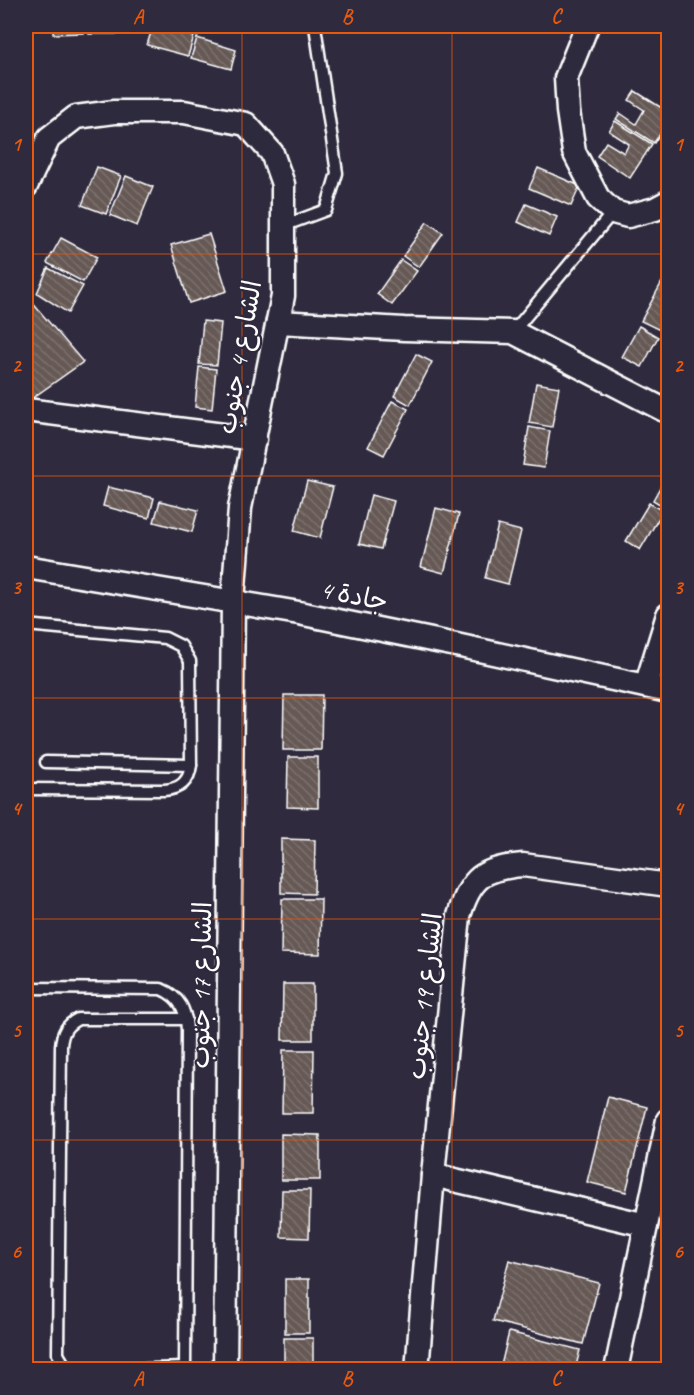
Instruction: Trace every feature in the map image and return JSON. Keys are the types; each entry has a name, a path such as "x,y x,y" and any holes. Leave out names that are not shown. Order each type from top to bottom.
{"street":[{"path":"587,26 566,78 574,152 598,198 613,212 628,216 656,209 669,202"},
{"name":"الشارع 4 جنوب","path":"26,186 49,138 76,117 114,112 184,112 246,124 272,153 284,184 283,296 240,508 233,601"},
{"path":"278,322 513,332 669,412"},
{"path":"26,410 255,439"},
{"name":"جادة 4","path":"26,567 233,601 456,645 669,691"},
{"name":"الشارع 17 جنوب","path":"225,1370 233,601"},
{"path":"646,686 669,615"},
{"name":"الشارع 19 جنوب","path":"417,1370 433,1175 459,916 465,894 480,877 500,866 523,865 669,885"},
{"path":"616,1370 669,1120"},
{"path":"433,1175 646,1225"}],"lane":[{"path":"283,226 326,210 337,173 315,26"},
{"path":"513,332 613,212"},
{"path":"26,625 156,637 174,641 181,646 192,669 190,765 189,776 185,782 171,789 26,789"},
{"path":"46,762 190,765"},
{"path":"26,988 161,990 171,993 184,1009 186,1019 185,1369 118,1370"},
{"path":"72,1370 65,1366 58,1354 63,1033 72,1022 78,1019 186,1019"}],"building":[{"path":"53,26 84,26 84,33 53,34"},
{"path":"89,26 116,26 116,34 89,34"},
{"path":"153,26 194,36 188,56 147,45"},
{"path":"197,38 236,50 231,69 191,58"},
{"path":"635,91 668,112 668,121 654,143 616,119 620,113 636,124 644,110 629,100"},
{"path":"615,121 652,144 630,178 597,156 606,142 624,153 629,144 609,131"},
{"path":"97,167 121,176 106,214 82,205"},
{"path":"538,168 580,186 571,206 529,188"},
{"path":"126,176 153,187 137,226 110,215"},
{"path":"526,204 557,217 549,236 518,222"},
{"path":"427,222 443,233 419,267 403,256"},
{"path":"209,234 227,291 189,303 171,245"},
{"path":"61,238 97,257 83,282 47,263"},
{"path":"401,260 417,271 392,305 377,294"},
{"path":"48,268 83,286 68,313 37,293"},
{"path":"662,282 668,285 668,319 662,331 641,321"},
{"path":"30,300 83,362 31,399 26,393 26,302"},
{"path":"203,321 221,323 217,365 199,364"},
{"path":"639,326 658,337 642,367 622,357"},
{"path":"416,354 432,362 410,405 394,396"},
{"path":"199,367 216,369 212,409 195,407"},
{"path":"536,383 559,387 552,427 529,423"},
{"path":"392,401 408,409 384,455 368,447"},
{"path":"529,427 550,431 544,468 523,465"},
{"path":"668,473 668,504 666,508 653,500"},
{"path":"307,481 333,487 320,538 294,531"},
{"path":"108,487 154,498 149,518 103,506"},
{"path":"371,495 394,501 381,549 359,544"},
{"path":"160,501 198,510 192,532 154,522"},
{"path":"649,503 663,511 640,550 626,541"},
{"path":"436,508 459,514 444,573 421,567"},
{"path":"498,525 521,531 508,584 485,578"},
{"path":"284,695 322,695 321,750 283,750"},
{"path":"288,757 318,757 318,808 287,807"},
{"path":"281,839 315,840 314,894 281,893"},
{"path":"282,899 321,899 320,954 281,953"},
{"path":"283,984 313,984 313,1040 282,1040"},
{"path":"283,1050 314,1050 313,1113 282,1113"},
{"path":"608,1097 647,1107 626,1192 587,1182"},
{"path":"281,1134 320,1135 320,1180 281,1180"},
{"path":"282,1190 310,1190 309,1238 281,1237"},
{"path":"509,1260 599,1283 583,1344 493,1321"},
{"path":"285,1279 309,1279 309,1333 285,1333"},
{"path":"509,1332 580,1350 575,1370 500,1370"},
{"path":"284,1338 313,1338 313,1370 284,1370"}]}
